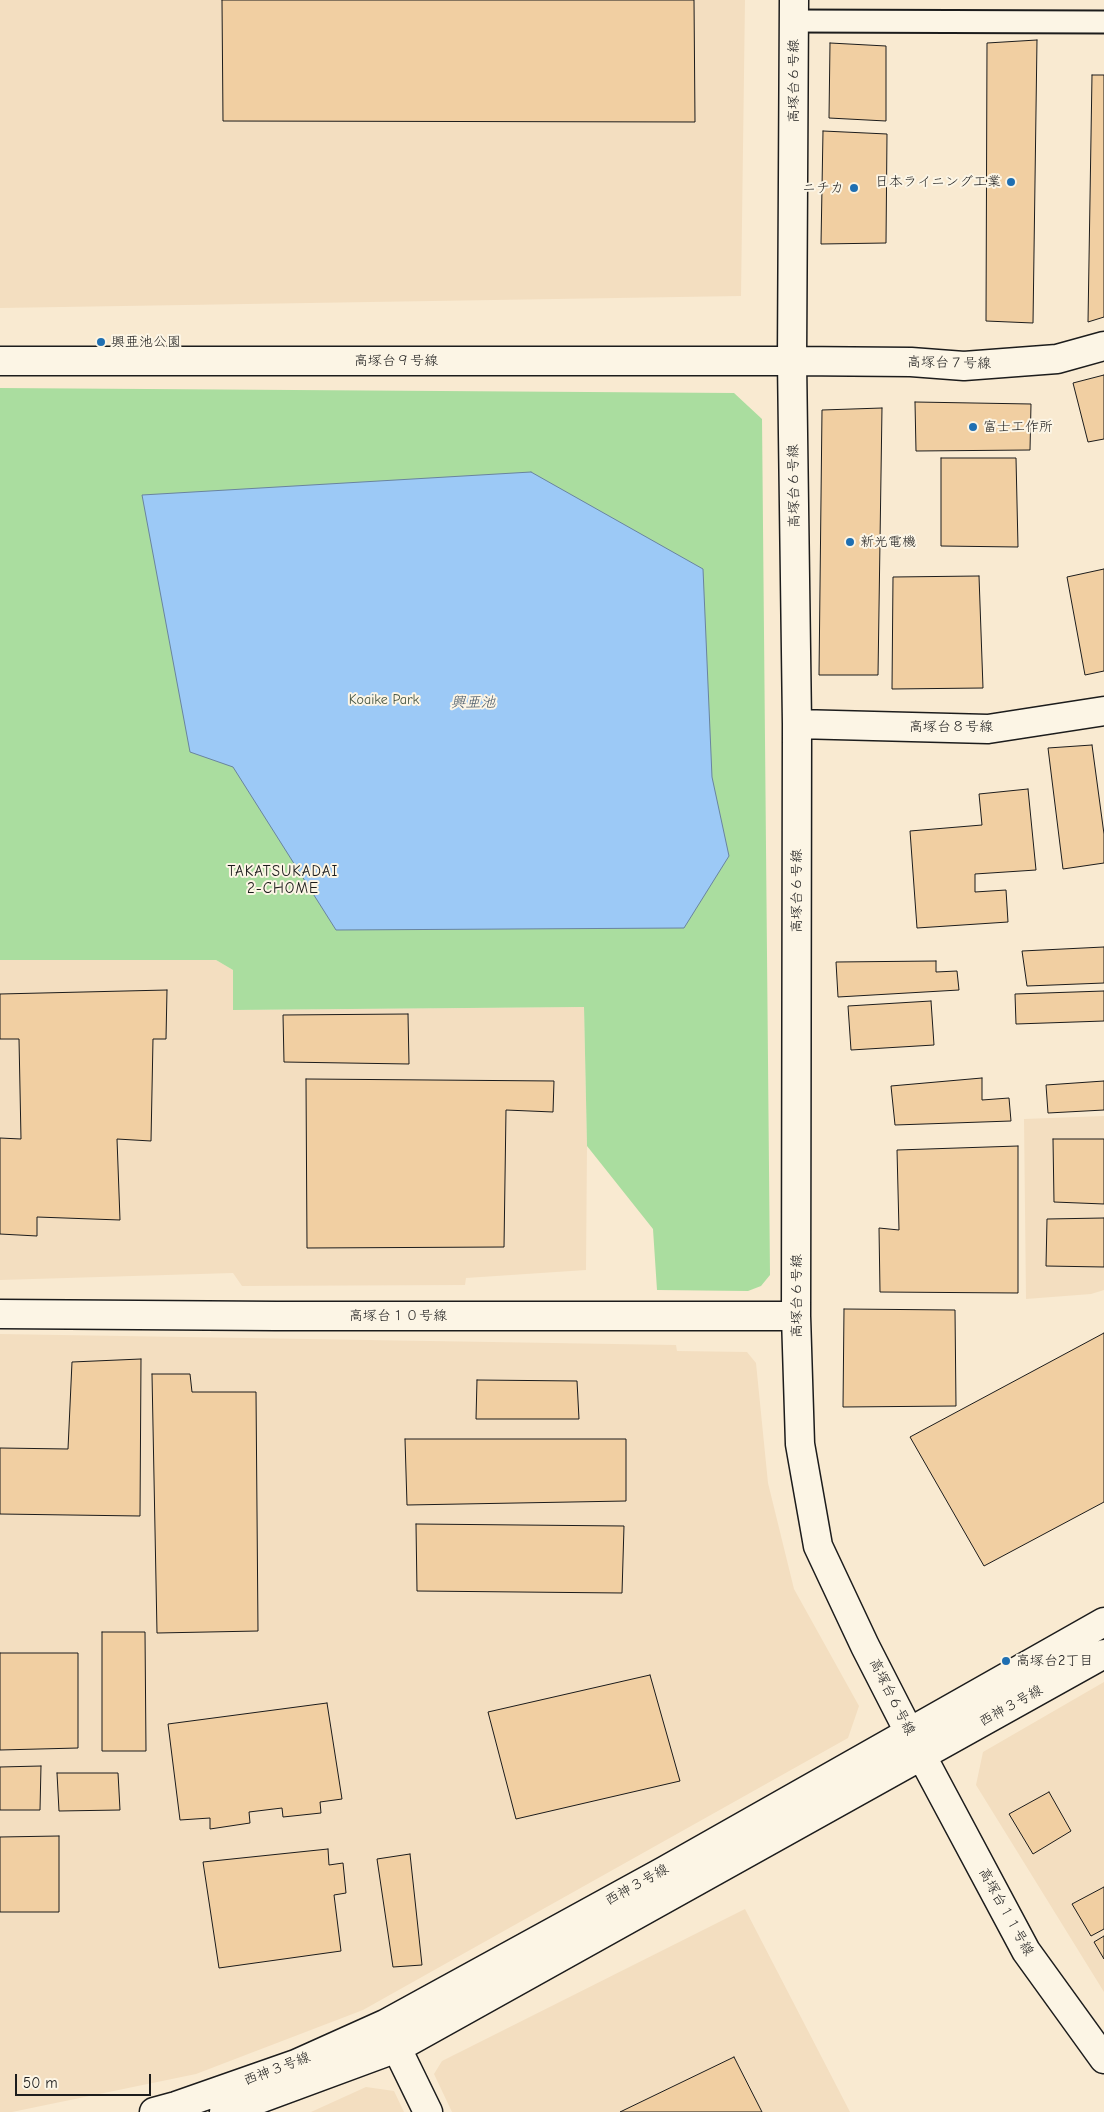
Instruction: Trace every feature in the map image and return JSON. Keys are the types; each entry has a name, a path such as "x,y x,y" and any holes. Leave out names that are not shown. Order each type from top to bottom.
{"street":[{"path":"794,10 1104,22"},
{"name":"高塚台６号線","path":"794,10 792,361 797,724 796,1316 800,1444 818,1546 922,1756"},
{"name":"高塚台７号線","path":"792,361 910,362 964,366 1057,359 1104,346"},
{"name":"高塚台９号線","path":"0,360 792,361"},
{"name":"高塚台８号線","path":"797,724 988,729 1104,710"},
{"name":"高塚台１０号線","path":"0,1314 796,1316"},
{"name":"西神３号線","path":"154,2112 296,2064 391,2036 664,1871 1104,1622"},
{"name":"西神３号線","path":"224,2112 391,2036 922,1756 1104,1654"},
{"name":"高塚台１１号線","path":"922,1756 1026,1951 1104,2059"},
{"path":"391,2036 428,2112"}],"shaded area":[{"path":"0,0 745,0 741,296 0,308"},
{"path":"0,960 216,960 233,970 233,1010 584,1007 587,1146 586,1270 466,1278 465,1285 242,1286 233,1273 0,1280"},
{"path":"1104,1116 1104,1290 1091,1294 1026,1299 1024,1119"},
{"path":"0,1334 676,1345 677,1351 747,1352 756,1363 768,1483 794,1589 859,1706 848,1738 363,2010 196,2074 12,2112 0,2112"},
{"path":"1104,1682 1104,1992 976,1785 983,1752"},
{"path":"745,1909 850,2112 452,2112 434,2074 442,2061"},
{"path":"366,2087 394,2091 404,2112 311,2112"}],"green space":[{"name":"Koaike Park","path":"0,388 734,393 762,419 770,1275 761,1286 748,1291 657,1290 653,1229 587,1146 584,1007 233,1010 233,970 216,960 0,960"}],"water":[{"name":"興亜池","path":"531,472 703,569 712,777 729,856 684,928 336,930 233,767 190,752 142,495"}],"building":[{"path":"222,0 694,0 695,122 223,121"},
{"name":"日本ライニング工業","path":"1037,40 1033,323 986,321 987,43"},
{"path":"830,43 886,46 886,121 829,118"},
{"path":"1092,75 1104,75 1104,317 1088,322"},
{"name":"ニチカ","path":"823,131 887,134 886,243 821,244"},
{"path":"1104,375 1104,439 1088,442 1073,383"},
{"name":"富士工作所","path":"915,402 1031,404 1030,450 916,451"},
{"name":"新光電機","path":"882,408 878,675 819,675 822,410"},
{"path":"941,458 1016,458 1018,547 941,546"},
{"path":"1104,569 1104,671 1085,675 1067,577"},
{"path":"979,576 983,688 892,689 893,577"},
{"path":"1092,745 1104,834 1104,863 1063,869 1048,748"},
{"path":"1028,789 1036,870 975,874 975,892 1006,890 1008,922 917,928 910,831 982,825 979,794"},
{"path":"1104,947 1104,983 1027,986 1022,951"},
{"path":"936,961 936,972 957,971 959,990 838,997 836,962"},
{"path":"167,990 166,1039 153,1039 151,1141 117,1139 120,1220 37,1217 37,1236 0,1234 0,1138 21,1139 19,1039 0,1039 0,994"},
{"path":"1104,991 1104,1021 1016,1024 1015,994"},
{"path":"931,1001 934,1045 851,1050 848,1006"},
{"path":"408,1014 409,1064 284,1062 283,1015"},
{"path":"982,1078 982,1100 1009,1098 1011,1121 895,1125 891,1086"},
{"path":"306,1079 554,1081 553,1112 506,1110 504,1247 307,1248"},
{"path":"1104,1081 1104,1110 1048,1113 1046,1085"},
{"path":"1053,1139 1104,1139 1104,1204 1054,1202"},
{"path":"1018,1146 1018,1293 880,1292 879,1228 899,1230 897,1150"},
{"path":"1104,1218 1104,1267 1046,1266 1047,1219"},
{"path":"844,1309 955,1310 956,1406 843,1407"},
{"path":"1104,1333 1104,1502 984,1566 910,1437"},
{"path":"141,1359 140,1516 0,1514 0,1448 68,1449 72,1362"},
{"path":"152,1374 190,1374 192,1392 256,1392 258,1631 157,1633"},
{"path":"477,1380 577,1381 579,1419 476,1419"},
{"path":"405,1439 626,1439 626,1501 407,1505"},
{"path":"416,1524 624,1526 622,1593 417,1591"},
{"path":"102,1632 145,1632 146,1751 102,1751"},
{"path":"0,1653 78,1653 78,1748 0,1750"},
{"path":"650,1675 680,1781 516,1819 488,1712"},
{"path":"327,1703 342,1799 320,1802 321,1813 283,1817 282,1808 249,1812 250,1823 210,1829 210,1818 180,1820 168,1724"},
{"path":"41,1766 40,1810 0,1810 0,1767"},
{"path":"57,1773 118,1773 120,1810 59,1811"},
{"path":"1049,1792 1071,1831 1033,1854 1009,1814"},
{"path":"59,1836 59,1912 0,1912 0,1837"},
{"path":"328,1849 329,1865 343,1863 346,1893 334,1895 341,1951 219,1968 203,1862"},
{"path":"410,1854 422,1965 393,1967 377,1859"},
{"path":"1104,1887 1104,1929 1091,1936 1072,1904"},
{"path":"1104,1936 1104,1959 1094,1942"},
{"path":"734,2057 762,2112 620,2112"}],"place":[{"name":"日本ライニング工業","path":"1011,182"},
{"name":"ニチカ","path":"854,188"},
{"name":"興亜池公園","path":"101,342"},
{"name":"富士工作所","path":"973,427"},
{"name":"新光電機","path":"850,542"},
{"name":"高塚台2丁目","path":"1006,1661"}],"district":[{"name":"TAKATSUKADAI 2-CHOME","path":"283,880"}]}
